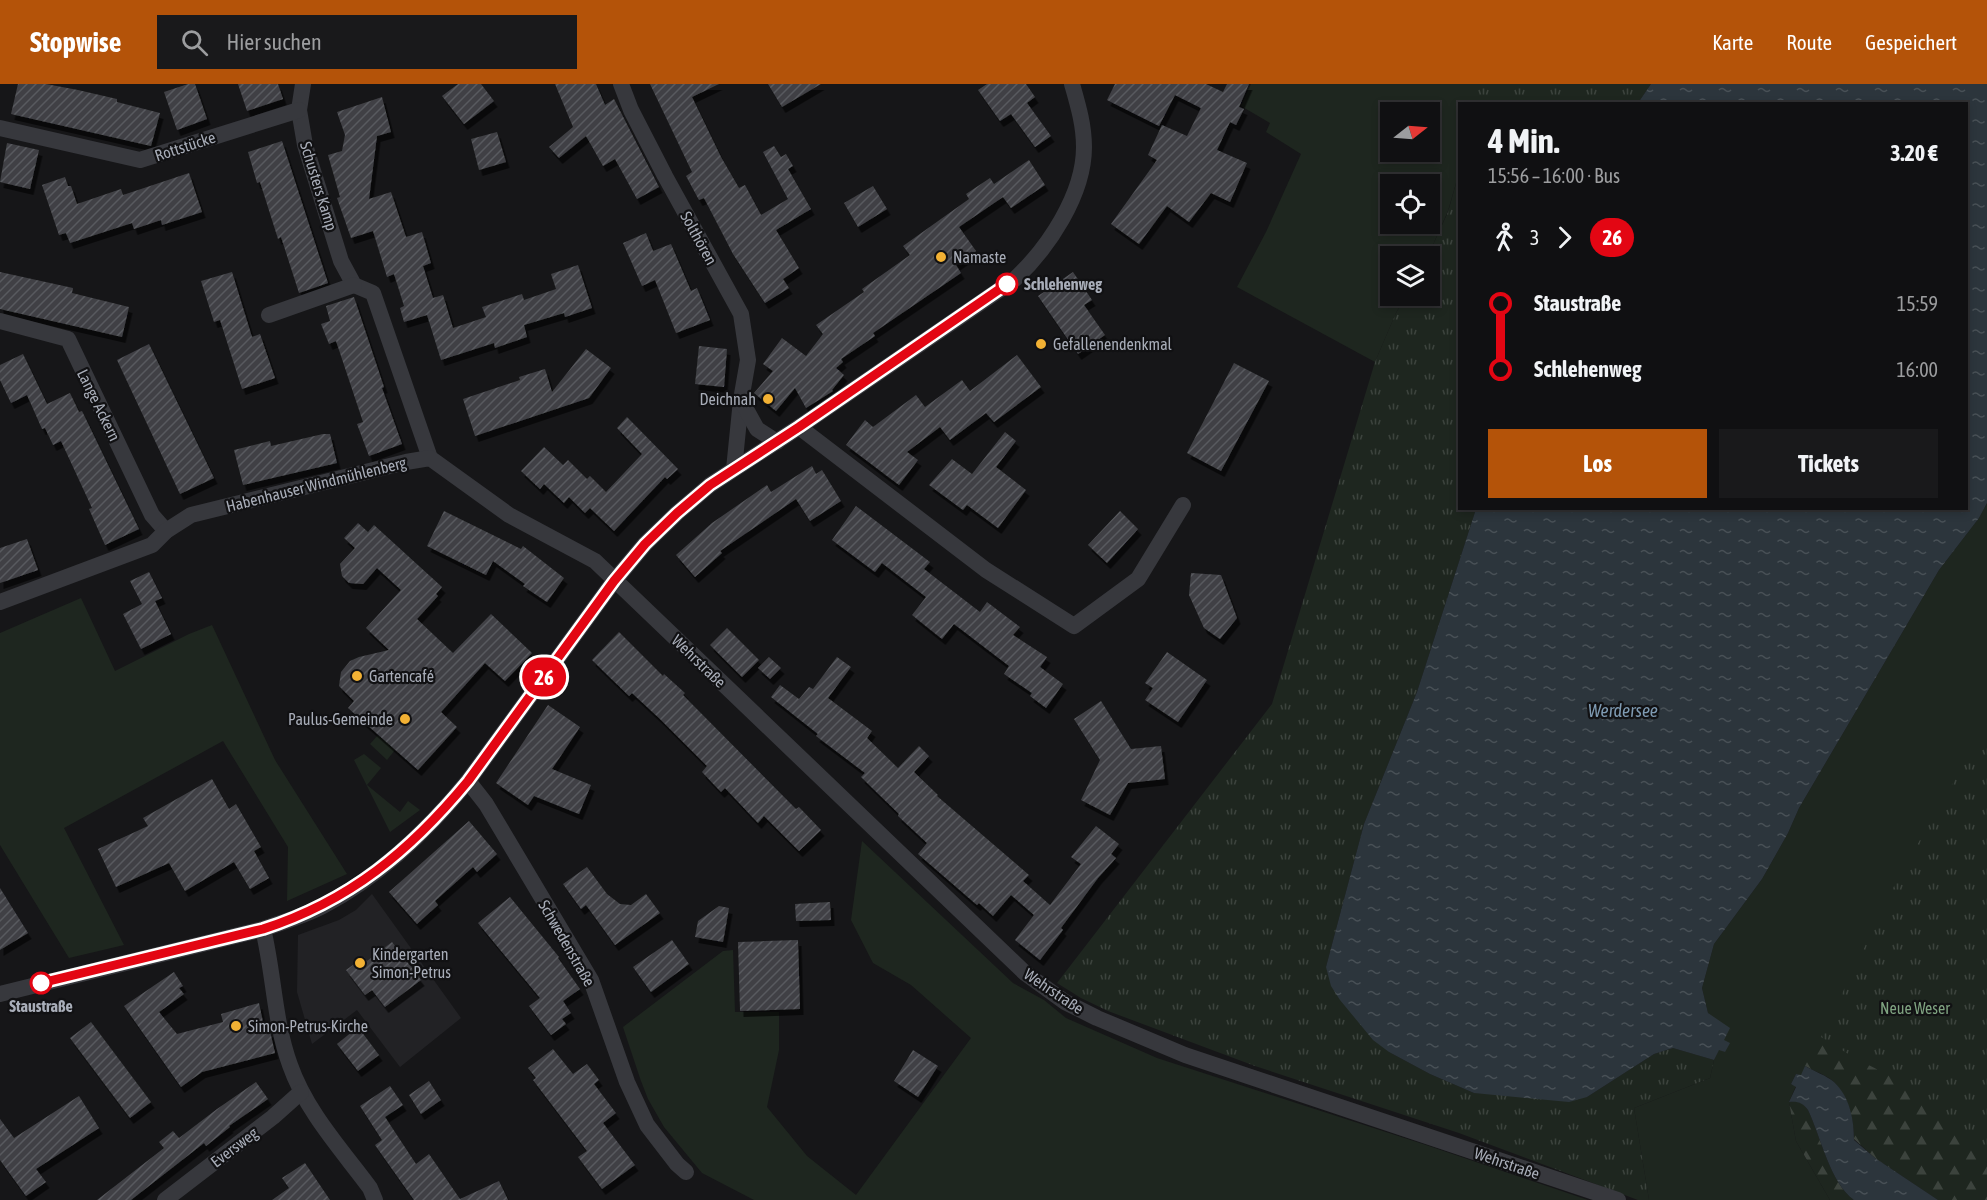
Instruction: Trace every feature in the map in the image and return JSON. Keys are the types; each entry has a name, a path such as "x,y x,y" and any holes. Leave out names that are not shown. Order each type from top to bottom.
{"street":[{"name":"Schusters Kamp","path":"303,84 299,110 305,145 341,261 354,285 373,293 430,458"},
{"name":"Solthören","path":"621,84 631,111 664,176 741,314 748,360 741,400 734,469"},
{"path":"0,994 263,929 322,906 374,873 448,806 614,581 645,544 677,513 710,485 777,442 1015,279 1044,249 1064,215 1081,170 1084,149 1082,117 1072,84"},
{"name":"Rottstücke","path":"0,128 140,160 299,110"},
{"path":"269,315 354,285"},
{"name":"Lange Ackern","path":"0,321 68,339 152,515 166,531"},
{"path":"741,400 757,429 777,442"},
{"path":"799,427 986,570 1074,626 1138,579 1182,505"},
{"name":"Habenhauser Windmühlenberg","path":"0,602 152,545 166,531 191,515 383,467 430,458 509,515 595,561 614,581"},
{"name":"Wehrstraße","path":"614,581 1016,965 1065,1002 1185,1055 1618,1200"},
{"name":"Schwedenstraße","path":"468,781 486,804 591,980 627,1082 647,1125 677,1164 686,1172"},
{"path":"263,929 279,1026 301,1092 370,1188 375,1200"},
{"name":"Eversweg","path":"165,1200 273,1117 301,1092"}],"shaded area":[{"name":"Kindergarten Simon-Petrus","path":"372,894 461,1018 400,1067 357,1010 312,1044 297,992 298,935 339,920 356,910"}],"green space":[{"path":"1251,84 1467,84 1467,102 1458,102 1458,176 1440,229 1440,174 1380,174 1380,234 1438,234 1432,246 1380,246 1380,306 1400,306 1375,362 1237,287 1266,232 1301,154 1266,132 1270,123 1241,106"},
{"path":"1467,84 1651,84 1639,102 1467,102"},
{"path":"1458,177 1458,510 1476,510 1417,692 1364,824 1326,967 1389,1052 1430,1074 1474,1093 1587,1097 1654,1054 1673,1048 1714,1060 1710,1078 1634,1108 1649,1200 1638,1200 1459,1133 1255,1066 1108,1011 1057,983 1272,704 1375,362 1400,306 1440,306 1440,246 1433,246 1440,234 1448,212"},
{"path":"1987,503 1987,1163 1822,1037 1801,1076 1796,1074 1791,1084 1796,1086 1789,1102 1796,1141 1830,1200 1649,1200 1634,1108 1710,1078 1719,1049 1725,1052 1724,1040 1708,1013 1702,988 1714,944 1762,879 1799,808 1939,570 1979,518"},
{"path":"81,598 115,671 212,625 275,760 347,874 287,901 288,847 223,741 64,828 124,945 69,958 0,845 0,633"},
{"name":"Neue Weser","path":"1987,724 1987,1163 1954,1122 1892,1077 1821,1037 1898,878"},
{"path":"378,735 395,750 387,760 370,744"},
{"path":"364,754 381,768 367,785 400,812 408,801 420,810 390,832 354,760"},
{"path":"862,841 1013,983 1044,1000 1066,1018 1157,1058 1588,1200 754,1200 702,1173 664,1127 648,1099 623,1027 723,951 733,950 735,1012 779,1012 779,1050 767,1107 807,1156 856,1195 971,1038 911,985 873,963 851,920"},
{"path":"1821,1036 1893,1076 1954,1122 1987,1163 1987,1200 1938,1200 1875,1158 1854,1139 1850,1109 1839,1088 1828,1077 1805,1066"},
{"path":"1796,1101 1808,1110 1832,1171 1854,1200 1830,1200 1796,1141 1789,1102"}],"water":[{"name":"Werdersee","path":"1651,84 1987,84 1987,503 1979,518 1939,570 1799,808 1762,879 1714,944 1702,988 1708,1013 1730,1028 1724,1040 1730,1043 1725,1052 1719,1050 1714,1060 1673,1048 1654,1054 1587,1097 1569,1102 1474,1093 1430,1074 1389,1052 1373,1040 1340,1000 1331,986 1326,967 1364,824 1417,692 1476,510 1968,510 1968,102 1639,102"},
{"path":"1805,1066 1831,1080 1844,1095 1852,1117 1854,1140 1875,1158 1938,1200 1854,1200 1846,1192 1832,1171 1808,1110 1800,1103 1789,1102 1796,1087 1791,1084 1796,1074 1801,1075"}],"building":[{"path":"18,84 46,84 78,90 117,99 117,102 160,113 151,146 11,114"},
{"path":"195,84 207,119 177,130 164,92"},
{"path":"238,84 278,84 283,99 247,111"},
{"path":"458,84 481,84 494,101 464,124 442,96"},
{"path":"555,84 596,84 605,105 614,99 659,187 637,199 615,159 603,166 586,136 559,158 549,147 573,127"},
{"path":"650,84 719,84 692,97 739,188 745,185 761,215 788,199 763,152 774,146 781,157 786,154 793,166 788,169 811,209 776,230 799,268 783,279 789,288 765,303 733,254 704,198 699,200 686,176 692,172"},
{"path":"768,84 821,84 782,107"},
{"path":"987,84 1026,84 1035,97 1027,103 1051,136 1035,147 1011,114 1000,121 978,90"},
{"path":"1115,84 1206,84 1223,92 1227,84 1249,84 1239,107 1244,109 1236,125 1230,122 1217,150 1247,163 1230,202 1211,193 1189,222 1167,206 1139,244 1111,224 1157,160 1148,155 1162,125 1187,136 1201,108 1175,95 1159,126 1107,100"},
{"path":"382,97 391,132 377,136 369,199 391,192 406,237 422,232 431,263 423,266 433,298 443,295 453,328 486,317 482,307 522,294 524,300 556,289 551,274 578,265 592,308 565,317 564,313 524,325 527,337 495,348 494,343 441,360 427,315 404,322 400,308 404,306 394,274 387,277 373,231 351,238 337,198 340,197 328,155 342,151 345,135 337,112"},
{"path":"497,132 506,162 479,170 471,139"},
{"path":"282,141 328,283 299,293 281,237 278,239 248,152"},
{"path":"7,143 39,150 30,189 0,182"},
{"path":"1029,160 1045,185 1011,208 1003,197 959,227 976,251 956,265 961,273 873,333 875,336 841,359 843,362 836,368 844,375 833,391 806,408 795,388 776,411 754,393 773,371 763,364 782,338 806,356 823,334 816,325 864,292 862,289 910,255 903,246 969,199 966,194 990,178 994,184"},
{"path":"189,173 202,212 162,225 161,220 134,229 132,223 70,243 66,233 59,235 42,185 65,177 68,186 71,186 77,204 121,189 123,195"},
{"path":"873,186 887,209 858,227 844,203"},
{"path":"646,233 653,251 671,244 691,291 697,288 710,320 676,333 655,280 642,286 623,243"},
{"path":"0,272 73,288 72,293 129,307 122,337 0,309"},
{"path":"232,272 252,337 260,334 275,378 242,389 220,320 214,322 201,281"},
{"path":"1073,272 1092,300 1084,305 1105,335 1078,354 1038,296"},
{"path":"354,297 402,444 369,456 357,424 363,422 336,341 329,344 321,324 330,321 326,306"},
{"path":"149,344 214,478 180,494 117,360"},
{"path":"699,346 727,349 724,387 695,384"},
{"path":"586,349 611,368 589,398 475,436 463,399 545,369 552,392"},
{"path":"23,354 47,404 70,393 79,412 82,411 139,529 105,545 89,509 92,508 61,441 53,445 45,428 42,429 27,395 11,403 0,380 0,365"},
{"path":"1017,355 1041,387 994,422 986,413 950,440 940,427 907,452 918,460 899,485 846,445 865,420 873,427 916,395 925,407 962,380 970,391"},
{"path":"1234,363 1269,381 1221,471 1187,453"},
{"path":"627,417 678,469 667,479 665,477 614,531 590,508 585,513 569,497 564,503 544,484 540,489 521,471 544,447 563,465 568,460 587,479 590,476 606,492 642,454 617,428"},
{"path":"1005,432 1016,441 996,467 1026,490 998,528 967,505 963,510 929,485 952,459 972,474"},
{"path":"330,434 337,463 243,485 234,450 270,441 271,446"},
{"path":"812,466 816,474 822,470 841,501 810,521 796,499 720,551 722,553 695,577 676,555 712,523 767,485 771,492"},
{"path":"856,506 930,562 924,569 980,612 987,602 1020,627 1013,635 1047,657 1040,667 1063,684 1046,708 1030,696 1032,693 1004,674 1009,666 954,624 942,639 912,615 926,597 882,563 875,572 832,540"},
{"path":"444,511 521,549 523,546 564,578 547,602 493,561 486,575 427,546"},
{"path":"1120,511 1138,529 1107,563 1088,545"},
{"path":"358,523 368,532 374,525 442,587 436,594 438,596 417,619 453,653 491,614 532,653 505,681 485,663 441,712 457,727 418,770 348,708 354,701 339,686 341,672 350,661 389,650 366,628 401,590 377,568 363,584 349,583 342,576 340,564 355,548 344,538"},
{"path":"27,539 38,570 0,583 0,548"},
{"path":"149,572 162,598 155,601 171,634 141,649 123,614 142,604 130,581"},
{"path":"1191,573 1221,575 1237,618 1220,639 1204,628 1189,595"},
{"path":"727,628 759,660 742,677 710,645"},
{"path":"619,632 663,676 664,674 685,693 683,695 796,809 799,807 821,830 799,851 764,816 758,823 725,788 721,792 702,772 707,766 632,693 629,696 592,660"},
{"path":"1167,652 1207,680 1178,722 1145,700 1153,688 1145,683"},
{"path":"769,657 781,668 770,679 758,668"},
{"path":"837,657 851,667 828,698 872,731 867,738 898,768 919,746 929,756 914,772 937,796 1029,875 1023,881 1050,905 1081,864 1071,857 1096,826 1119,844 1111,854 1116,858 1098,878 1040,960 1015,940 1034,915 1011,895 993,916 979,903 977,905 918,854 927,843 861,777 865,773 816,736 818,734 771,697 780,685 799,699 809,687 813,689"},
{"path":"1101,701 1131,749 1161,746 1165,779 1128,783 1110,815 1081,800 1100,760 1074,719"},
{"path":"548,705 580,727 552,769 591,785 579,814 534,796 528,805 496,783"},
{"path":"212,779 229,809 236,804 261,847 254,851 269,878 250,889 234,862 185,891 169,863 116,887 98,849 148,826 143,818"},
{"path":"469,821 497,854 477,872 473,867 435,901 438,905 417,924 389,892"},
{"path":"587,867 607,894 620,904 631,905 646,894 660,913 615,945 586,905 581,909 563,884"},
{"path":"0,888 28,933 0,950"},
{"path":"510,897 559,957 580,989 563,1001 571,1013 562,1019 566,1024 551,1035 529,1006 540,998 478,923"},
{"path":"830,902 831,920 796,921 795,904"},
{"path":"719,906 729,908 723,942 695,937 698,921"},
{"path":"672,940 689,964 651,992 633,967"},
{"path":"798,940 800,1009 740,1011 738,942"},
{"path":"392,942 421,980 385,1007 372,990 365,995 346,970 364,957 367,961"},
{"name":"Simon-Petrus-Kirche","path":"174,972 183,986 179,988 184,994 159,1012 177,1034 223,1022 221,1014 259,1003 265,1032 270,1031 275,1053 202,1072 181,1087 124,1006"},
{"path":"91,1022 151,1102 130,1118 70,1038"},
{"path":"358,1027 379,1055 358,1071 337,1044"},
{"path":"553,1049 573,1074 587,1064 599,1080 594,1084 616,1113 603,1123 635,1165 602,1189 578,1157 587,1151 533,1080 536,1078 528,1068"},
{"path":"913,1050 938,1066 918,1097 894,1081"},
{"path":"429,1081 441,1100 421,1114 409,1095"},
{"path":"256,1082 268,1099 229,1126 206,1146 204,1143 131,1200 97,1200 164,1148 159,1142 173,1131 179,1138"},
{"path":"390,1086 403,1105 385,1117 416,1164 429,1154 460,1199 499,1181 508,1200 414,1200 375,1145 382,1140 360,1106"},
{"path":"79,1096 99,1128 36,1169 46,1182 26,1196 0,1160 0,1119 14,1138"},
{"path":"305,1163 330,1200 272,1200 289,1188 282,1178"}],"bus line":[{"name":"26","path":"41,983 263,929 322,906 374,873 448,806 614,581 645,544 677,513 710,485 799,427 1007,284"}],"place":[{"name":"Namaste","path":"941,257"},
{"name":"Schlehenweg","path":"1007,284"},
{"name":"Gefallenendenkmal","path":"1041,344"},
{"name":"Deichnah","path":"768,399"},
{"name":"Gartencafé","path":"357,676"},
{"name":"Paulus-Gemeinde","path":"405,719"},
{"name":"Kindergarten Simon-Petrus","path":"360,963"},
{"name":"Staustraße","path":"41,983"},
{"name":"Simon-Petrus-Kirche","path":"236,1026"}]}
